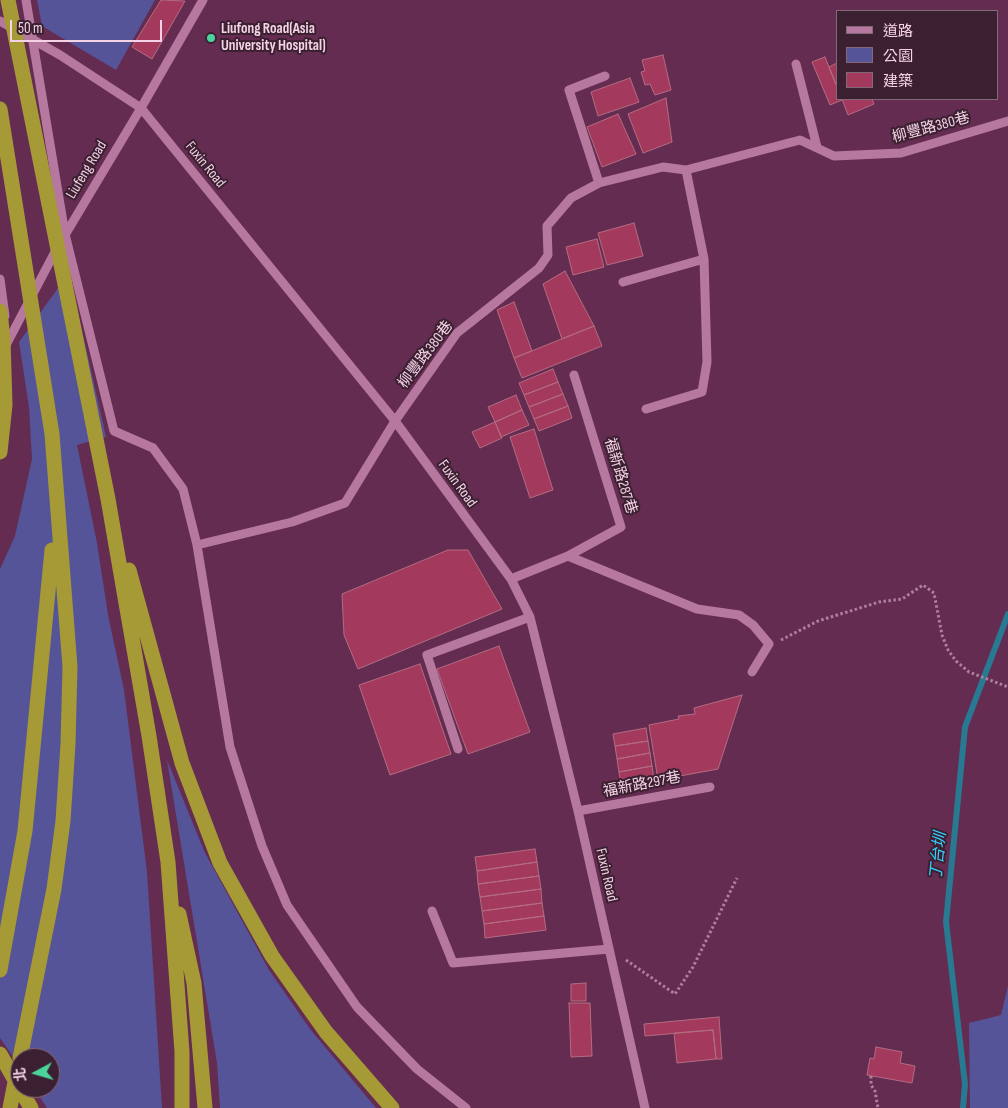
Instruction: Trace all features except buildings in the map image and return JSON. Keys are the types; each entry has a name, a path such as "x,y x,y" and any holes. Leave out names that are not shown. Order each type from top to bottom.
{"highway":[{"path":"8,0 108,499 168,862 194,983 205,1108"},
{"path":"0,109 52,434 56,511 70,667 63,821 54,889 22,1048"},
{"path":"0,311 4,340 5,405 0,452"},
{"path":"108,499 182,762 220,863 272,956 326,1032 392,1108"},
{"path":"0,970 25,831 56,511"},
{"path":"168,862 182,1052 182,1108"},
{"path":"0,1054 31,1108"}],"street":[{"path":"26,0 65,234 114,431 153,448 183,489 197,545 230,747 262,846 287,905 357,1007 418,1069 466,1108"},
{"name":"Liufeng Road","path":"0,356 65,234 203,0"},
{"name":"Fuxin Road","path":"0,21 141,108 395,421 511,579 530,617 578,811 645,1108"},
{"path":"796,64 817,147"},
{"path":"599,184 569,90 605,76"},
{"name":"柳豐路380巷","path":"197,545 292,522 345,503 395,421 457,333 539,268 548,255 548,226 571,198 599,184 663,167 686,170 800,140 834,156 901,153 1008,122"},
{"path":"646,409 702,392 707,362 704,259 686,170"},
{"path":"623,282 704,259"},
{"path":"0,279 8,341"},
{"name":"福新路287巷","path":"511,579 568,556 621,527 574,375"},
{"path":"568,556 697,609 739,615 754,625 769,644 752,672"},
{"path":"458,749 427,656 530,617"},
{"name":"福新路297巷","path":"578,811 710,787"},
{"path":"432,911 453,962 609,949"}],"path":[{"path":"769,644 827,618 879,602 902,599 923,585 934,593 942,635 948,650 956,661 969,672 1008,687"},
{"path":"609,949 676,994 693,967 737,878"},
{"path":"871,1076 871,1085 875,1091 878,1108"}],"green space":[{"path":"37,0 155,0 116,70 42,26"},
{"path":"69,273 106,437 77,445 97,543 108,615 124,690 147,872 162,1108 47,1108 40,1098 60,1098 60,1048 10,1048 10,1052 0,1038 0,569 15,536 32,459 29,407 19,342"},
{"path":"167,760 205,853 269,970 310,1029 376,1108 220,1108 217,1063"},
{"path":"1008,986 1008,1108 970,1108 969,1023 1001,1015"}],"waterway":[{"name":"丁台圳","path":"963,1108 965,1084 946,922 965,727 1008,614"}],"place":[{"name":"Liufong Road(Asia University Hospital)","path":"211,38"}]}
